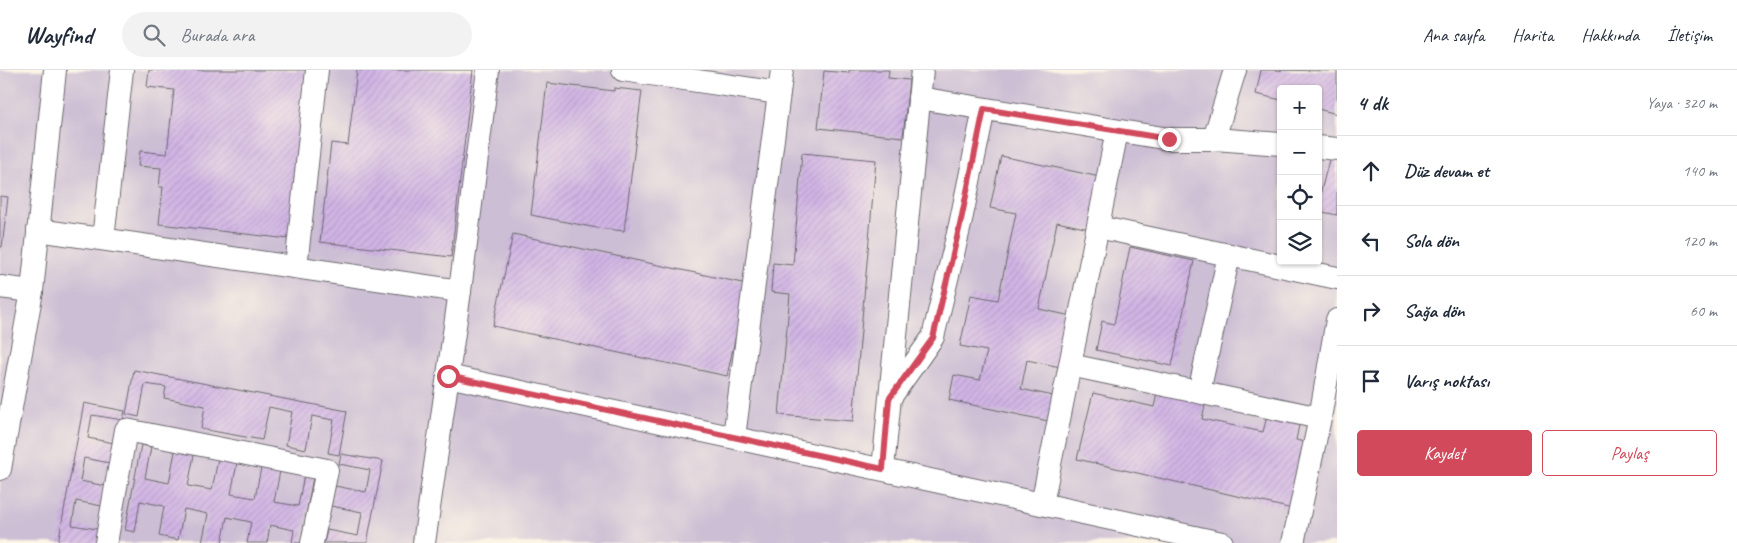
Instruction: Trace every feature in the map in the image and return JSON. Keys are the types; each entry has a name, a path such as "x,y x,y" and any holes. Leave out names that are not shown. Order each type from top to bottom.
{"street":[{"path":"0,469 32,291 55,70"},
{"path":"103,239 122,70"},
{"path":"296,267 317,70"},
{"path":"426,543 488,70"},
{"path":"623,70 779,93"},
{"path":"734,438 782,70"},
{"path":"883,469 922,70"},
{"path":"1214,139 1235,70"},
{"path":"919,98 1169,139 1214,139 1277,144"},
{"path":"889,399 933,338 960,225 984,109"},
{"path":"1042,504 1118,131"},
{"path":"1322,147 1337,149"},
{"path":"1098,227 1229,255 1277,263"},
{"path":"38,230 460,291"},
{"path":"1199,392 1229,255"},
{"path":"1287,265 1337,278"},
{"path":"0,287 32,291"},
{"path":"1293,543 1320,418 1337,320"},
{"path":"1070,365 1320,418"},
{"path":"448,376 1222,543"},
{"path":"106,543 126,430 326,470 312,543"}],"shaded area":[{"path":"0,70 1337,70 1337,543 0,543"}],"building":[{"path":"149,70 309,70 289,239 159,224 163,187 159,187 161,168 138,166 140,151 167,154 174,90 147,87"},
{"path":"357,70 473,70 451,257 320,242 331,143 348,145"},
{"path":"849,70 889,70 888,78 909,80 903,137 818,128 824,71 849,73"},
{"path":"1261,70 1337,71 1337,114 1322,110 1322,85 1277,85 1277,99 1256,94"},
{"path":"547,83 614,91 614,88 642,91 624,231 597,228 531,215"},
{"path":"802,153 876,160 853,421 779,415 790,294 771,292 773,263 793,265"},
{"path":"1001,156 1105,178 1094,230 1057,222 1039,309 1076,317 1065,368 1027,360 1021,389 1058,397 1053,422 949,400 954,375 980,380 987,351 960,346 971,295 998,300 1016,213 990,208"},
{"path":"1330,156 1337,157 1337,215 1322,212 1322,187"},
{"path":"0,196 8,197 2,247 0,247"},
{"path":"513,234 747,284 727,376 493,326"},
{"path":"1130,247 1194,261 1172,366 1096,350 1102,321 1114,324"},
{"path":"134,370 347,411 339,455 328,453 334,420 312,416 306,449 286,445 292,412 269,407 262,440 201,429 205,406 164,398 166,387 145,384 139,417 126,414"},
{"path":"1158,389 1206,401 1202,419 1263,432 1268,412 1300,420 1296,440 1312,444 1297,510 1077,459 1093,393 1154,407"},
{"path":"84,403 125,411 123,420 92,415 88,438 119,444 115,464 84,458 80,481 111,487 107,507 76,501 72,525 103,530 100,543 58,543"},
{"path":"141,445 151,447 145,478 169,483 175,451 194,455 188,486 212,490 218,459 237,463 231,494 255,498 261,468 280,471 274,502 298,506 304,475 313,477 301,543 292,543 294,530 270,525 267,543 247,543 251,522 227,517 222,543 202,543 208,514 184,509 178,540 159,536 164,506 140,501 135,532 125,530"},
{"path":"341,454 383,461 367,543 324,543 327,530 358,536 362,512 331,506 335,486 366,492 370,470 339,464"}],"route":[{"path":"448,376 883,469 889,399 933,338 960,225 984,109 1169,139"}]}
